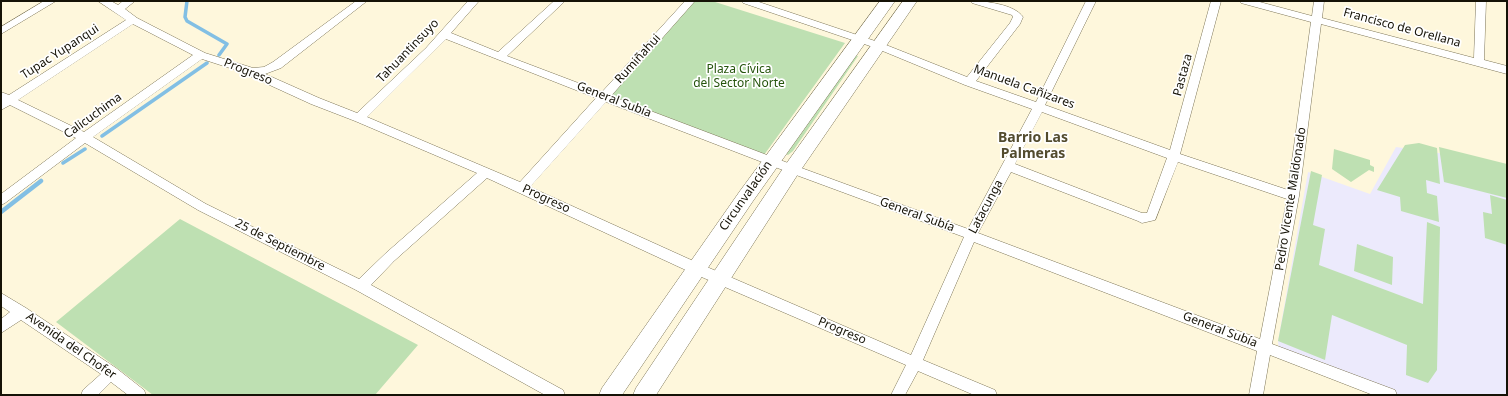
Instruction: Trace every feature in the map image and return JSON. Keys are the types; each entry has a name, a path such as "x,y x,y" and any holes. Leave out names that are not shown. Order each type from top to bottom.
{"main road":[{"name":"Circunvalación","path":"610,395 695,268 770,161 888,1"},
{"name":"Circunvalación","path":"644,395 792,169 877,45 910,1"}],"street":[{"path":"1,31 51,1"},
{"name":"Progreso","path":"103,1 118,9 133,20 201,55 252,72 315,101 359,118 522,188 695,268 990,395"},
{"path":"118,9 130,1"},
{"name":"Tahuantinsuyo","path":"359,118 403,76 444,34 461,12 474,1"},
{"path":"499,57 560,1"},
{"name":"Rumiñahui","path":"522,188 690,1"},
{"name":"Manuela Cañizares","path":"746,1 877,45 969,82 1174,156 1293,196"},
{"path":"969,82 1018,17 1015,14 975,1"},
{"name":"Latacunga","path":"898,395 915,362 971,234 1039,107 1091,1"},
{"name":"Pastaza","path":"1008,166 1142,218 1151,217 1174,156 1216,1"},
{"name":"Francisco de Orellana","path":"1244,1 1507,70"},
{"name":"Pedro Vicente Maldonado","path":"1256,395 1293,196 1319,1"},
{"path":"1479,62 1481,1"},
{"path":"252,72 266,70 277,65 359,2"},
{"name":"Tupac Yupanqui","path":"4,101 133,20"},
{"name":"General Subía","path":"444,34 499,57 604,96 770,161 971,234 1390,395"},
{"name":"Calicuchima","path":"1,200 85,137 201,55"},
{"path":"277,65 274,75 277,84"},
{"name":"25 de Septiembre","path":"4,101 85,137 202,206 361,286 558,395"},
{"path":"361,286 390,257 485,173"},
{"name":"Avenida del Chofer","path":"1,299 140,395"},
{"path":"1,327 21,312"},
{"path":"88,395 110,373"}],"shaded area":[{"path":"1396,147 1481,159 1507,167 1507,395 1396,395 1279,351 1278,341 1308,172 1370,194"}],"green space":[{"name":"Plaza Cívica del Sector Norte","path":"694,1 712,1 845,43 764,155 608,97"},
{"path":"850,53 858,56 793,151 788,155 778,150"},
{"path":"1419,143 1437,148 1440,184 1426,180 1427,193 1437,196 1439,222 1401,211 1400,197 1377,190 1405,145"},
{"path":"1439,147 1507,164 1507,198 1444,182"},
{"path":"1334,149 1370,160 1370,165 1374,167 1374,172 1369,170 1351,182 1332,169"},
{"path":"1311,171 1322,175 1313,225 1325,229 1319,265 1423,304 1427,222 1440,227 1437,370 1428,383 1406,375 1407,345 1332,315 1325,360 1278,341"},
{"path":"1490,195 1507,200 1507,245 1485,238 1483,212 1492,214"},
{"path":"180,219 418,345 375,395 153,395 56,322"},
{"path":"1357,244 1393,257 1392,285 1354,271"}],"waterway":[{"path":"187,1 185,17 187,21 227,44 219,55"},
{"path":"102,136 207,63"},
{"path":"63,163 85,149"},
{"path":"1,212 41,181"}],"district":[{"name":"Barrio Las Palmeras","path":"1033,146"}]}
